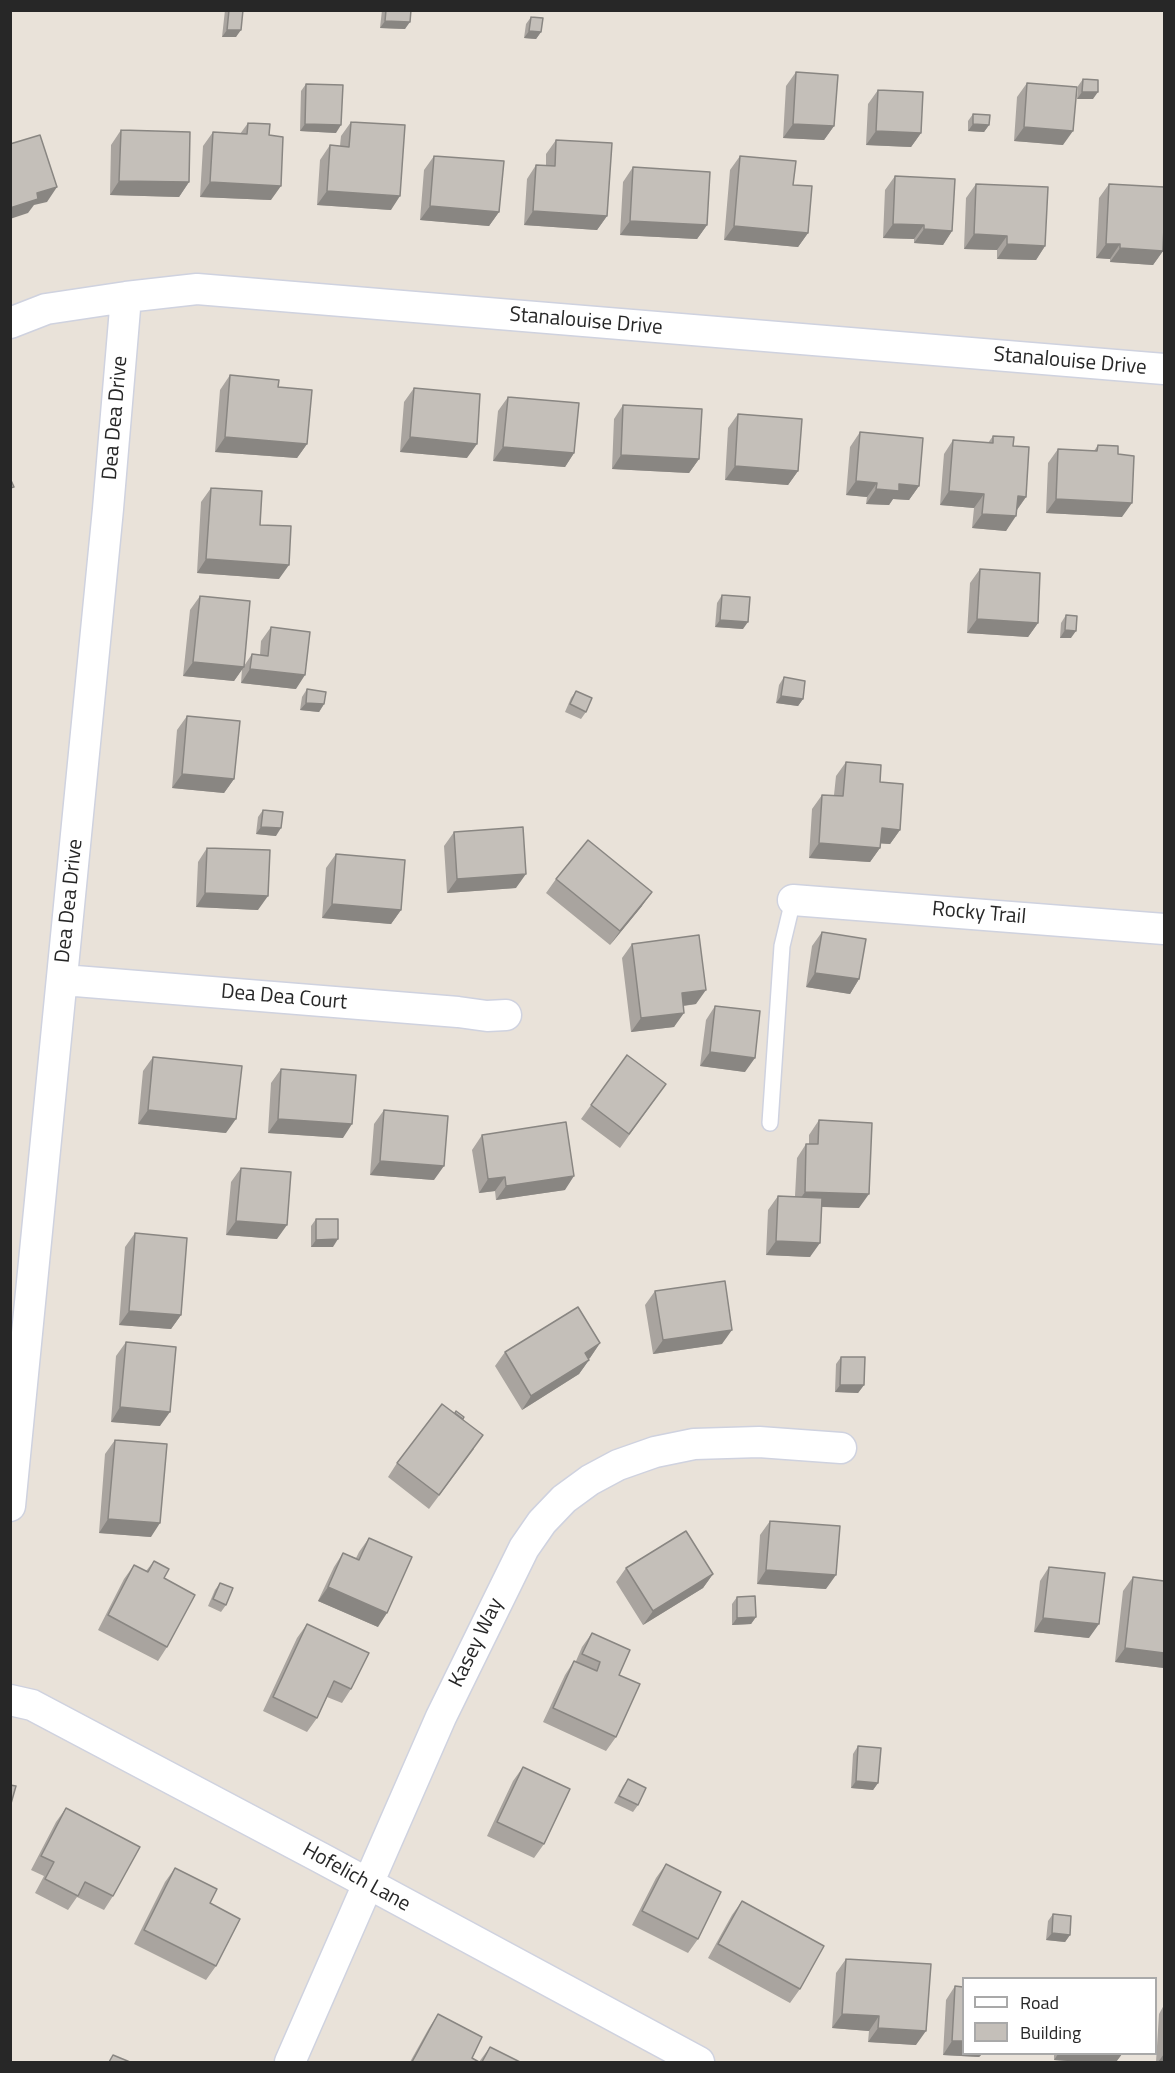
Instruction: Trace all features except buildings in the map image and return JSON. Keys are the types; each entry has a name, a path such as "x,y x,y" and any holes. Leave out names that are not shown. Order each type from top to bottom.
{"street":[{"name":"Stanalouise Drive","path":"10,323 46,309 197,289 1164,369"},
{"name":"Dea Dea Drive","path":"10,1506 63,980 126,297"},
{"name":"Rocky Trail","path":"793,900 1164,929"},
{"name":"Dea Dea Court","path":"63,980 487,1016 506,1015"},
{"name":"Kasey Way","path":"290,2062 441,1717 524,1548 542,1522 564,1498 590,1480 618,1465 655,1452 694,1444 759,1442 841,1448"},
{"name":"Hofelich Lane","path":"10,1700 32,1705 699,2062"}],"lane":[{"path":"770,1123 782,946 793,900"}]}
